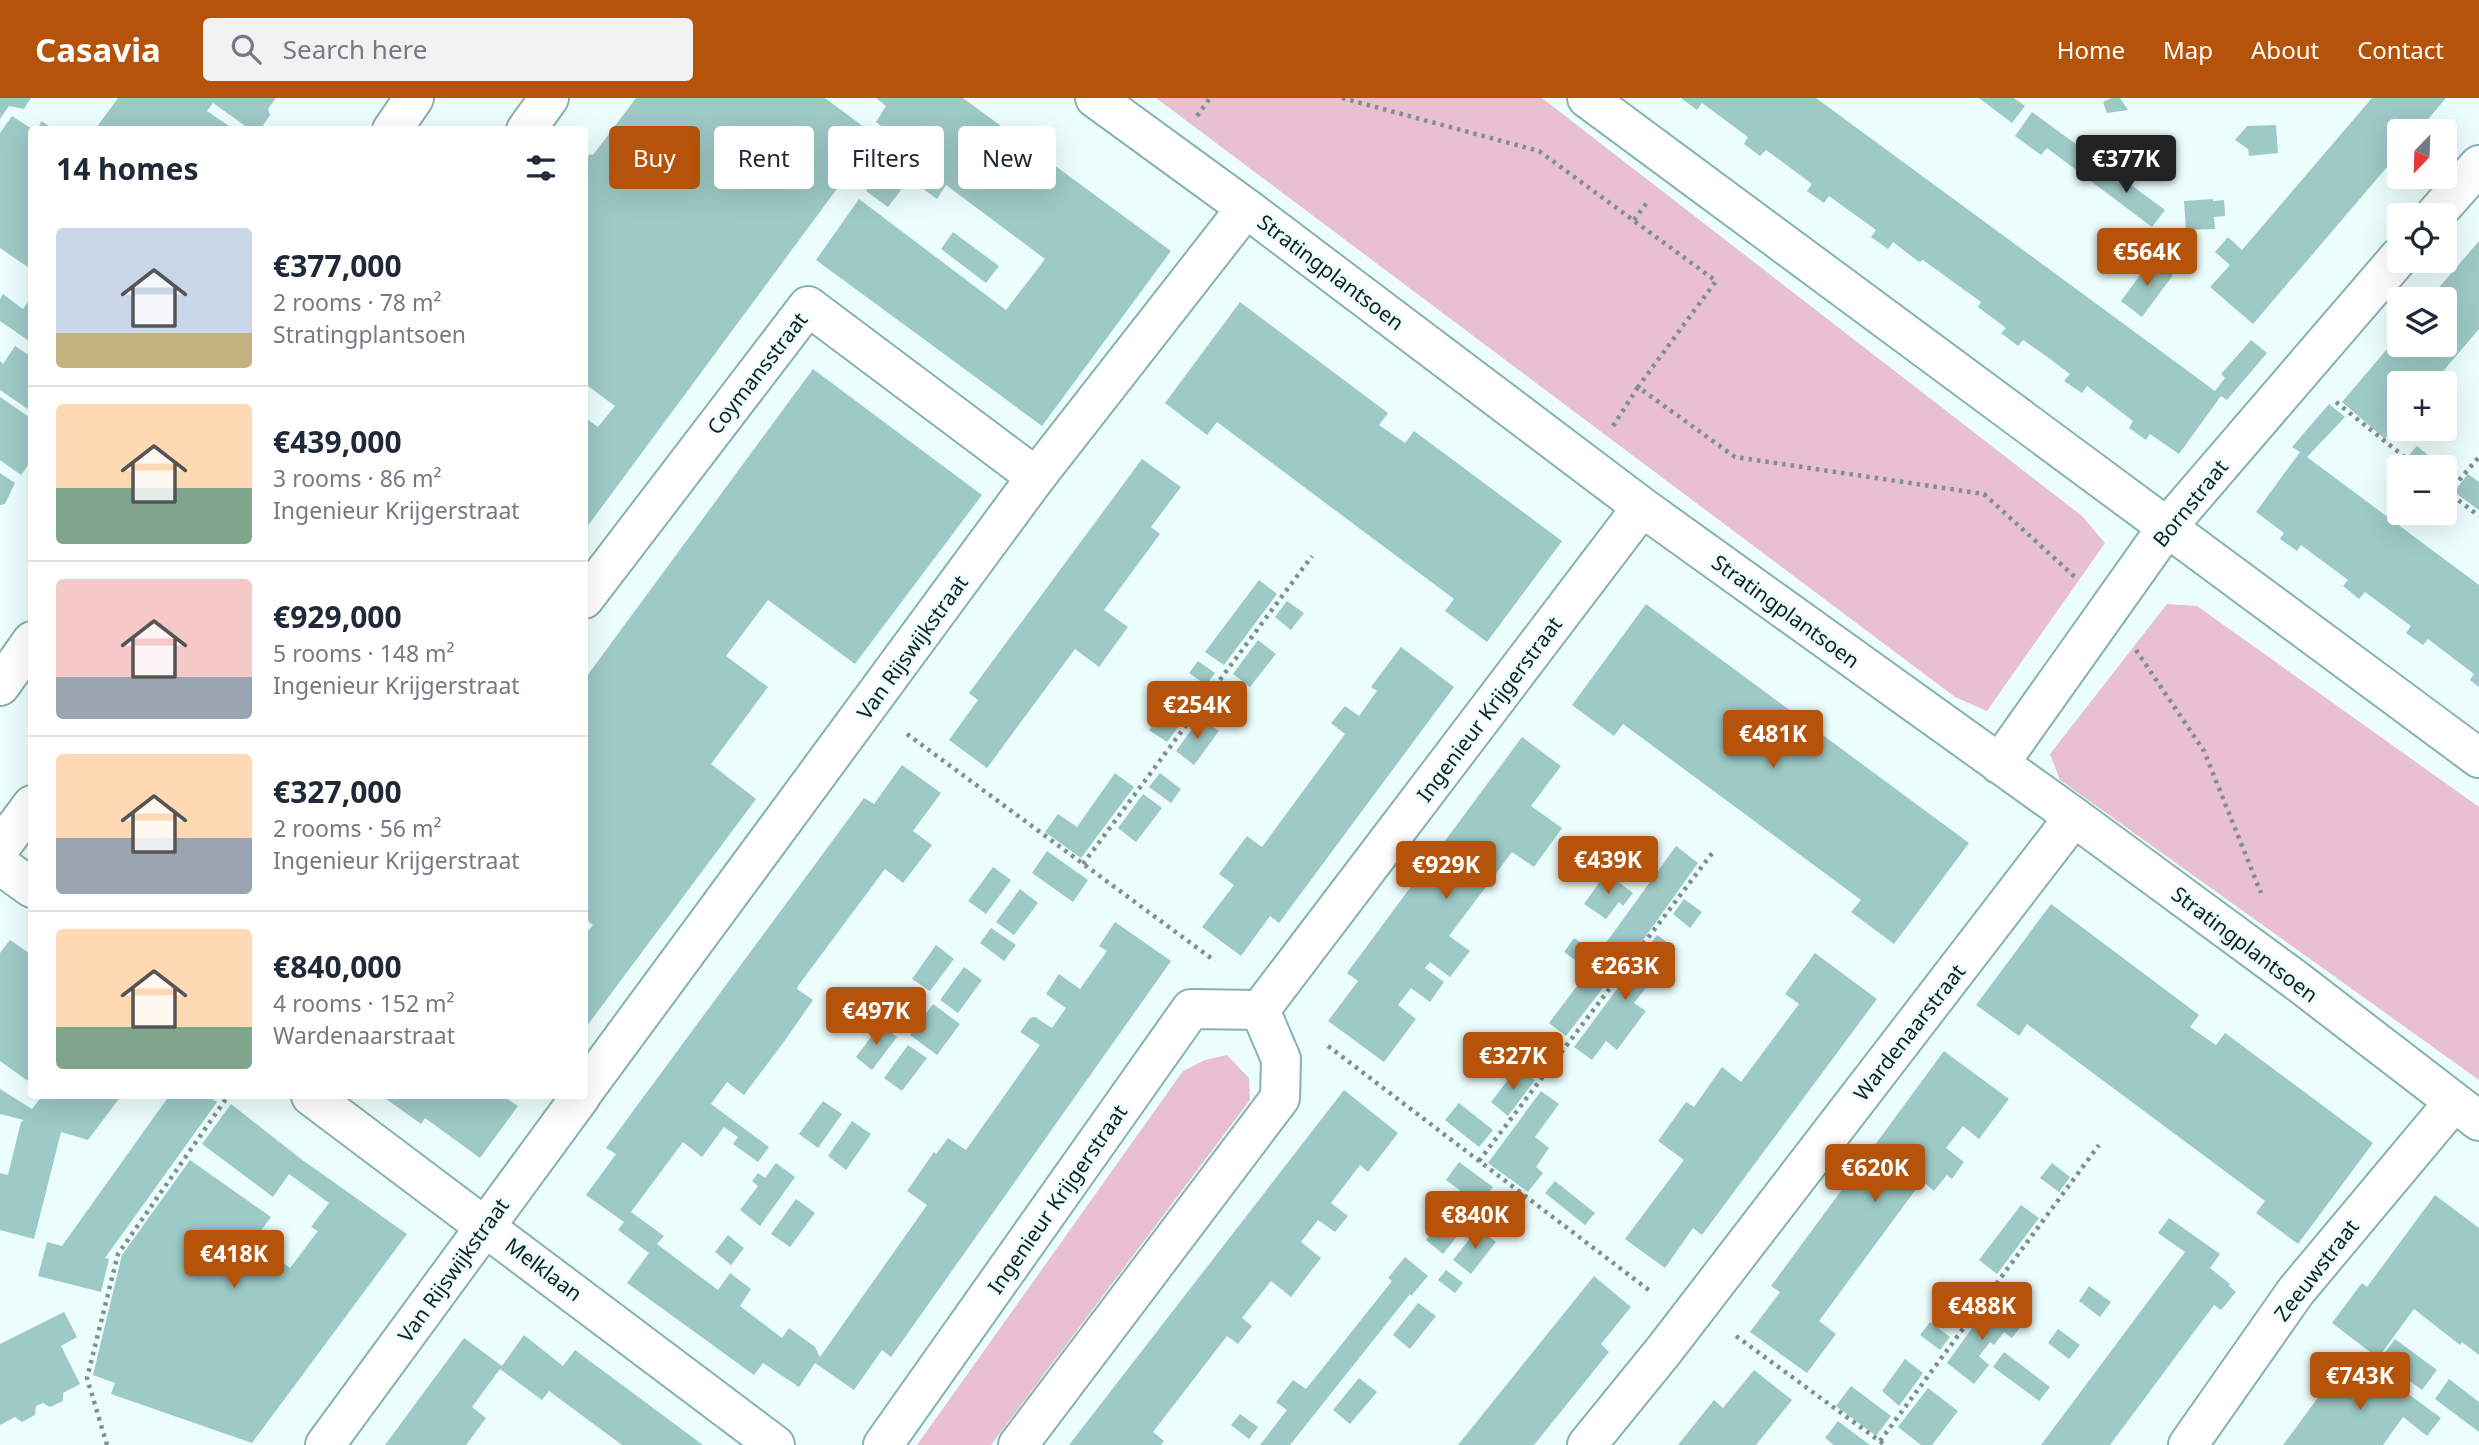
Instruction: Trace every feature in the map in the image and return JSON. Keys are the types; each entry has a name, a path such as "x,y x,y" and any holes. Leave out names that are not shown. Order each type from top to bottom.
{"street":[{"path":"395,126 414,98"},
{"path":"529,126 549,98"},
{"name":"Stratingplantsoen","path":"1095,98 1246,208 1642,507 2074,817 2297,981 2466,1112"},
{"path":"1587,98 2479,758"},
{"path":"2445,203 2479,164"},
{"name":"Van Rijswijkstraat","path":"588,1086 1037,477 1246,208"},
{"name":"Bornstraat","path":"1999,764 2168,527 2387,271"},
{"name":"Coymansstraat","path":"588,594 808,306 1037,477"},
{"name":"Ingenieur Krijgerstraat","path":"883,1445 1191,1009 1260,1010 1642,507"},
{"path":"0,686 28,647"},
{"path":"0,848 28,810"},
{"name":"Wardenaarstraat","path":"1587,1445 1697,1307 2074,817"},
{"path":"0,865 28,885"},
{"path":"1018,1445 1280,1098 1282,1059 1260,1010"},
{"name":"Melklaan","path":"315,1099 775,1445"},
{"name":"Van Rijswijkstraat","path":"325,1445 579,1099"},
{"name":"Zeeuwstraat","path":"2188,1445 2296,1291 2466,1112"}],"path":[{"path":"1342,98 1539,151 1716,281 1639,387 1735,457 1984,494 2109,608 2204,751 2266,904"},
{"path":"2300,373 2402,455"},
{"path":"2457,480 2479,457"},
{"path":"2457,499 2479,516"},
{"path":"1083,864 1312,556"},
{"path":"1479,1161 1713,852"},
{"path":"107,1445 87,1378 118,1254 226,1099"},
{"path":"1697,1307 1882,1443 2099,1145"}],"shaded area":[{"path":"1156,98 1542,98 2082,516 2105,543 1987,711 1955,697"},
{"path":"2167,604 2197,606 2479,807 2479,1080 2060,780 2050,754"},
{"path":"1227,1055 1249,1078 1250,1100 991,1445 917,1445 1183,1071 1205,1060"}],"building":[{"path":"0,98 31,98 24,109 9,106 0,119"},
{"path":"118,98 276,98 268,109 270,115 263,126 245,126 213,103 207,111 229,126 97,126"},
{"path":"636,98 825,98 863,126 828,126 828,189 837,189 588,526 588,420 598,427 615,406 588,386 590,154 593,155 609,134 609,189 700,189 700,126 615,126"},
{"path":"876,98 963,98 1001,126 958,126 958,189 1056,189 1056,166 1171,251 1042,426 816,260 859,199 1006,310 1045,259 946,185 944,188 944,126 881,126 876,122 886,106"},
{"path":"1681,98 1816,98 2215,391 2225,378 2221,374 2251,340 2267,353 2227,400 2221,396 2179,454 2150,434 2146,440 2129,428 2133,421 2087,386 2082,393 2064,381 2070,374 2046,356 2023,340 2018,346 2001,333 2006,328 1978,307 1981,302 1893,242 1888,249 1871,237 1876,230 1829,196 1824,203 1807,191 1812,184 1766,150 1760,156 1744,144 1748,137 1702,103 1697,110"},
{"path":"1979,98 2014,98 2025,106 2012,123"},
{"path":"2120,98 2128,110 2107,113 2103,102"},
{"path":"2372,98 2446,98 2428,119 2387,119 2387,167 2253,324 2210,287 2230,265 2215,252 2228,237 2242,250"},
{"path":"2032,112 2091,155 2079,172 2047,148 2041,155 2015,136"},
{"path":"12,116 28,126 28,267 0,248 0,133"},
{"path":"2276,125 2278,153 2249,156 2248,149 2235,140 2247,126"},
{"path":"2100,162 2165,210 2152,227 2088,179"},
{"path":"867,189 901,190 888,207 866,191"},
{"path":"923,189 943,189 937,199"},
{"path":"2224,200 2225,216 2214,217 2215,229 2186,230 2184,201"},
{"path":"953,232 999,266 986,283 941,249"},
{"path":"2479,241 2479,329 2457,355 2457,287 2439,287 2451,273 2457,273 2457,267"},
{"path":"2152,259 2173,275 2142,317 2121,301"},
{"path":"3,294 23,309 28,302 28,340 0,321 0,299"},
{"path":"1240,302 1388,413 1379,425 1405,443 1414,431 1562,541 1487,642 1445,611 1454,599 1217,422 1207,435 1165,403"},
{"path":"15,346 28,354 28,409 0,390 0,361 3,364"},
{"path":"2387,349 2387,357 2455,357 2443,371 2387,371 2385,439 2342,402"},
{"path":"813,369 982,495 855,664 768,600 726,656 768,687 711,764 756,799 588,1025 588,931 593,925 588,921 588,675"},
{"path":"0,397 28,416 28,465 21,475 0,460"},
{"path":"2329,404 2345,417 2307,457 2387,517 2387,525 2398,525 2479,585 2479,687 2470,680 2474,674 2428,639 2423,645 2406,633 2411,626 2365,592 2359,599 2343,586 2348,580 2301,545 2297,551 2280,539 2284,533 2256,512 2300,452 2292,447"},
{"path":"2417,446 2428,455 2409,455"},
{"path":"1142,459 1181,487 1151,527 1160,534 1104,610 1128,627 1099,667 1075,649 987,768 949,740 978,700 969,693"},
{"path":"0,473 15,483 5,504 0,505"},
{"path":"2468,474 2479,482 2479,510 2457,494 2457,488"},
{"path":"1259,580 1277,594 1224,665 1205,652"},
{"path":"1287,601 1304,613 1291,630 1275,617"},
{"path":"1646,604 1795,714 1786,726 1812,745 1820,733 1969,843 1894,944 1851,912 1861,900 1623,724 1614,736 1572,705"},
{"path":"1258,640 1276,654 1250,687 1233,674"},
{"path":"1401,647 1454,687 1279,923 1270,916 1241,956 1202,927 1234,885 1219,874 1247,836 1262,847 1345,734 1331,723 1345,706 1359,716 1377,691 1371,687"},
{"path":"1198,661 1215,673 1206,685 1189,673"},
{"path":"1173,697 1191,710 1167,742 1149,730"},
{"path":"1200,718 1219,731 1194,765 1176,751"},
{"path":"1522,737 1561,766 1531,806 1562,828 1534,867 1512,852 1449,936 1470,951 1450,977 1430,962 1425,968 1444,982 1430,1002 1411,988 1398,1005 1416,1019 1384,1062 1328,1021 1358,981 1347,973"},
{"path":"902,765 941,793 913,831 932,845 903,883 885,869 798,986 797,989 813,1000 786,1039 744,1095 727,1082 711,1104 769,1147 758,1162 733,1144 738,1137 724,1127 702,1157 683,1142 631,1212 664,1236 657,1244 718,1290 730,1273 751,1289 740,1306 782,1338 789,1328 815,1347 820,1357 927,1205 907,1191 934,1152 936,1154 948,1138 966,1150 1040,1045 1020,1032 1030,1018 1035,1017 1052,1028 1066,1008 1046,994 1059,974 1080,989 1107,951 1099,946 1115,922 1171,961 891,1357 882,1350 854,1390 815,1363 799,1387 763,1363 754,1375 627,1283 649,1253 618,1230 624,1222 586,1195 616,1154 606,1148 636,1107 864,798 874,804"},
{"path":"1115,773 1134,787 1081,858 1045,832 1058,814 1077,827"},
{"path":"1160,773 1181,789 1171,803 1149,787"},
{"path":"1143,794 1162,808 1136,842 1118,828"},
{"path":"1676,846 1698,863 1626,964 1623,962 1566,1036 1549,1023 1589,970 1564,952 1574,938 1600,956 1605,949 1603,947"},
{"path":"1047,851 1088,880 1073,902 1032,873"},
{"path":"993,867 1011,880 986,914 968,901"},
{"path":"1606,873 1633,893 1623,906 1619,902 1606,919 1584,904"},
{"path":"1020,889 1038,903 1014,935 996,922"},
{"path":"1684,899 1702,912 1690,928 1673,914"},
{"path":"2051,904 2199,1015 2190,1027 2216,1045 2225,1033 2373,1143 2298,1244 2256,1213 2265,1201 2027,1024 2019,1036 1976,1005"},
{"path":"991,928 1016,945 1004,961 980,943"},
{"path":"1657,935 1676,949 1634,1003 1646,1011 1617,1050 1606,1041 1592,1060 1574,1047"},
{"path":"10,940 28,952 28,1081 0,1061 0,953"},
{"path":"936,945 954,959 930,991 912,979"},
{"path":"1815,953 1877,999 1702,1235 1693,1228 1665,1268 1625,1239 1684,1160 1658,1141 1686,1102 1694,1107 1722,1067 1741,1082 1799,1004 1785,994"},
{"path":"964,967 982,980 958,1013 940,1000"},
{"path":"933,1004 960,1024 937,1055 910,1035"},
{"path":"880,1025 897,1037 872,1070 856,1057"},
{"path":"908,1045 927,1058 902,1091 884,1078"},
{"path":"1944,1051 2009,1099 1979,1139 1963,1126 1946,1148 1964,1162 1952,1179 1947,1175 1934,1191 1922,1181 1819,1321 1836,1334 1807,1373 1750,1332 1780,1292 1771,1286"},
{"path":"1517,1068 1535,1080 1508,1116 1491,1102"},
{"path":"0,1089 32,1109 40,1099 119,1099 88,1140 61,1132 34,1239 0,1230 0,1173 8,1175 21,1122 24,1120 0,1114"},
{"path":"1344,1090 1398,1133 1368,1172 1360,1165 1331,1203 1348,1216 1335,1232 1318,1220 1301,1242 1321,1258 1291,1297 1271,1281 1242,1318 1252,1326 1238,1344 1227,1336 1153,1432 1164,1441 1161,1445 1069,1445"},
{"path":"1541,1091 1559,1104 1535,1137 1549,1148 1536,1167 1543,1173 1528,1192 1488,1163"},
{"path":"167,1099 212,1099 217,1102 105,1258 109,1259 101,1292 38,1276 47,1242 62,1246"},
{"path":"386,1099 508,1099 518,1106 480,1158 425,1118 421,1124"},
{"path":"823,1101 842,1114 818,1148 799,1134"},
{"path":"1459,1103 1493,1130 1479,1147 1445,1120"},
{"path":"231,1104 301,1159 407,1234 252,1443 111,1394 115,1383 93,1375 122,1255 190,1160 271,1217 253,1241 290,1268 318,1231 311,1227 329,1203 289,1174 273,1197 202,1144"},
{"path":"852,1121 871,1134 846,1170 828,1156"},
{"path":"1459,1162 1493,1187 1480,1205 1446,1180"},
{"path":"776,1163 795,1177 760,1226 740,1210 758,1186 752,1181 758,1173 765,1178"},
{"path":"2052,1163 2070,1177 2059,1192 2040,1178"},
{"path":"1555,1181 1595,1213 1585,1225 1545,1193"},
{"path":"2435,1195 2479,1228 2479,1355 2462,1342 2460,1345 2414,1309 2378,1358 2332,1323 2362,1283 2367,1287"},
{"path":"796,1199 815,1213 790,1247 771,1234"},
{"path":"2021,1205 2039,1218 1997,1274 1979,1260"},
{"path":"1452,1207 1470,1220 1443,1254 1426,1240"},
{"path":"2169,1218 2220,1254 2210,1268 2236,1292 2221,1310 2214,1305 2110,1445 2041,1445 2185,1252 2158,1233"},
{"path":"1478,1228 1496,1242 1471,1274 1453,1260"},
{"path":"728,1235 744,1248 731,1265 715,1252"},
{"path":"1405,1257 1428,1276 1411,1296 1410,1294 1290,1445 1260,1445 1287,1410 1276,1402 1293,1380 1306,1389 1392,1281 1388,1278"},
{"path":"1446,1270 1463,1283 1455,1293 1438,1280"},
{"path":"1594,1276 1631,1307 1601,1344 1609,1352 1534,1445 1458,1445"},
{"path":"1964,1283 1981,1296 1957,1328 1939,1314"},
{"path":"2089,1286 2111,1302 2100,1317 2079,1301"},
{"path":"1418,1303 1436,1316 1410,1349 1393,1335"},
{"path":"1990,1303 2021,1326 2012,1338 2004,1332 1994,1345 1990,1342 1979,1356 1989,1365 1974,1384 1947,1363"},
{"path":"64,1312 77,1337 61,1346 80,1384 63,1393 63,1401 50,1407 43,1403 36,1406 35,1415 22,1422 15,1417 0,1425 0,1344"},
{"path":"1930,1322 1950,1337 1940,1350 1920,1335"},
{"path":"2058,1329 2080,1345 2069,1359 2048,1343"},
{"path":"524,1335 563,1366 575,1350 703,1445 622,1445 549,1391 542,1400 500,1369 472,1407 486,1418 466,1445 385,1445 464,1338 502,1366"},
{"path":"2395,1339 2437,1370 2422,1390 2380,1359"},
{"path":"2004,1352 2050,1387 2039,1401 1993,1367"},
{"path":"1905,1359 1923,1373 1899,1406 1882,1391"},
{"path":"2342,1365 2362,1381 2372,1367 2441,1418 2427,1436 2403,1417 2383,1445 2283,1445"},
{"path":"1754,1370 1792,1400 1756,1445 1678,1445 1714,1400 1723,1408"},
{"path":"1359,1378 1377,1392 1350,1424 1333,1410"},
{"path":"2449,1379 2479,1402 2479,1432 2435,1399"},
{"path":"1851,1386 1891,1416 1876,1436 1836,1406"},
{"path":"1928,1388 1958,1411 1932,1445 1921,1445 1898,1427"},
{"path":"1240,1414 1258,1427 1249,1439 1231,1425"},
{"path":"1838,1421 1870,1445 1834,1445 1825,1438"}]}
